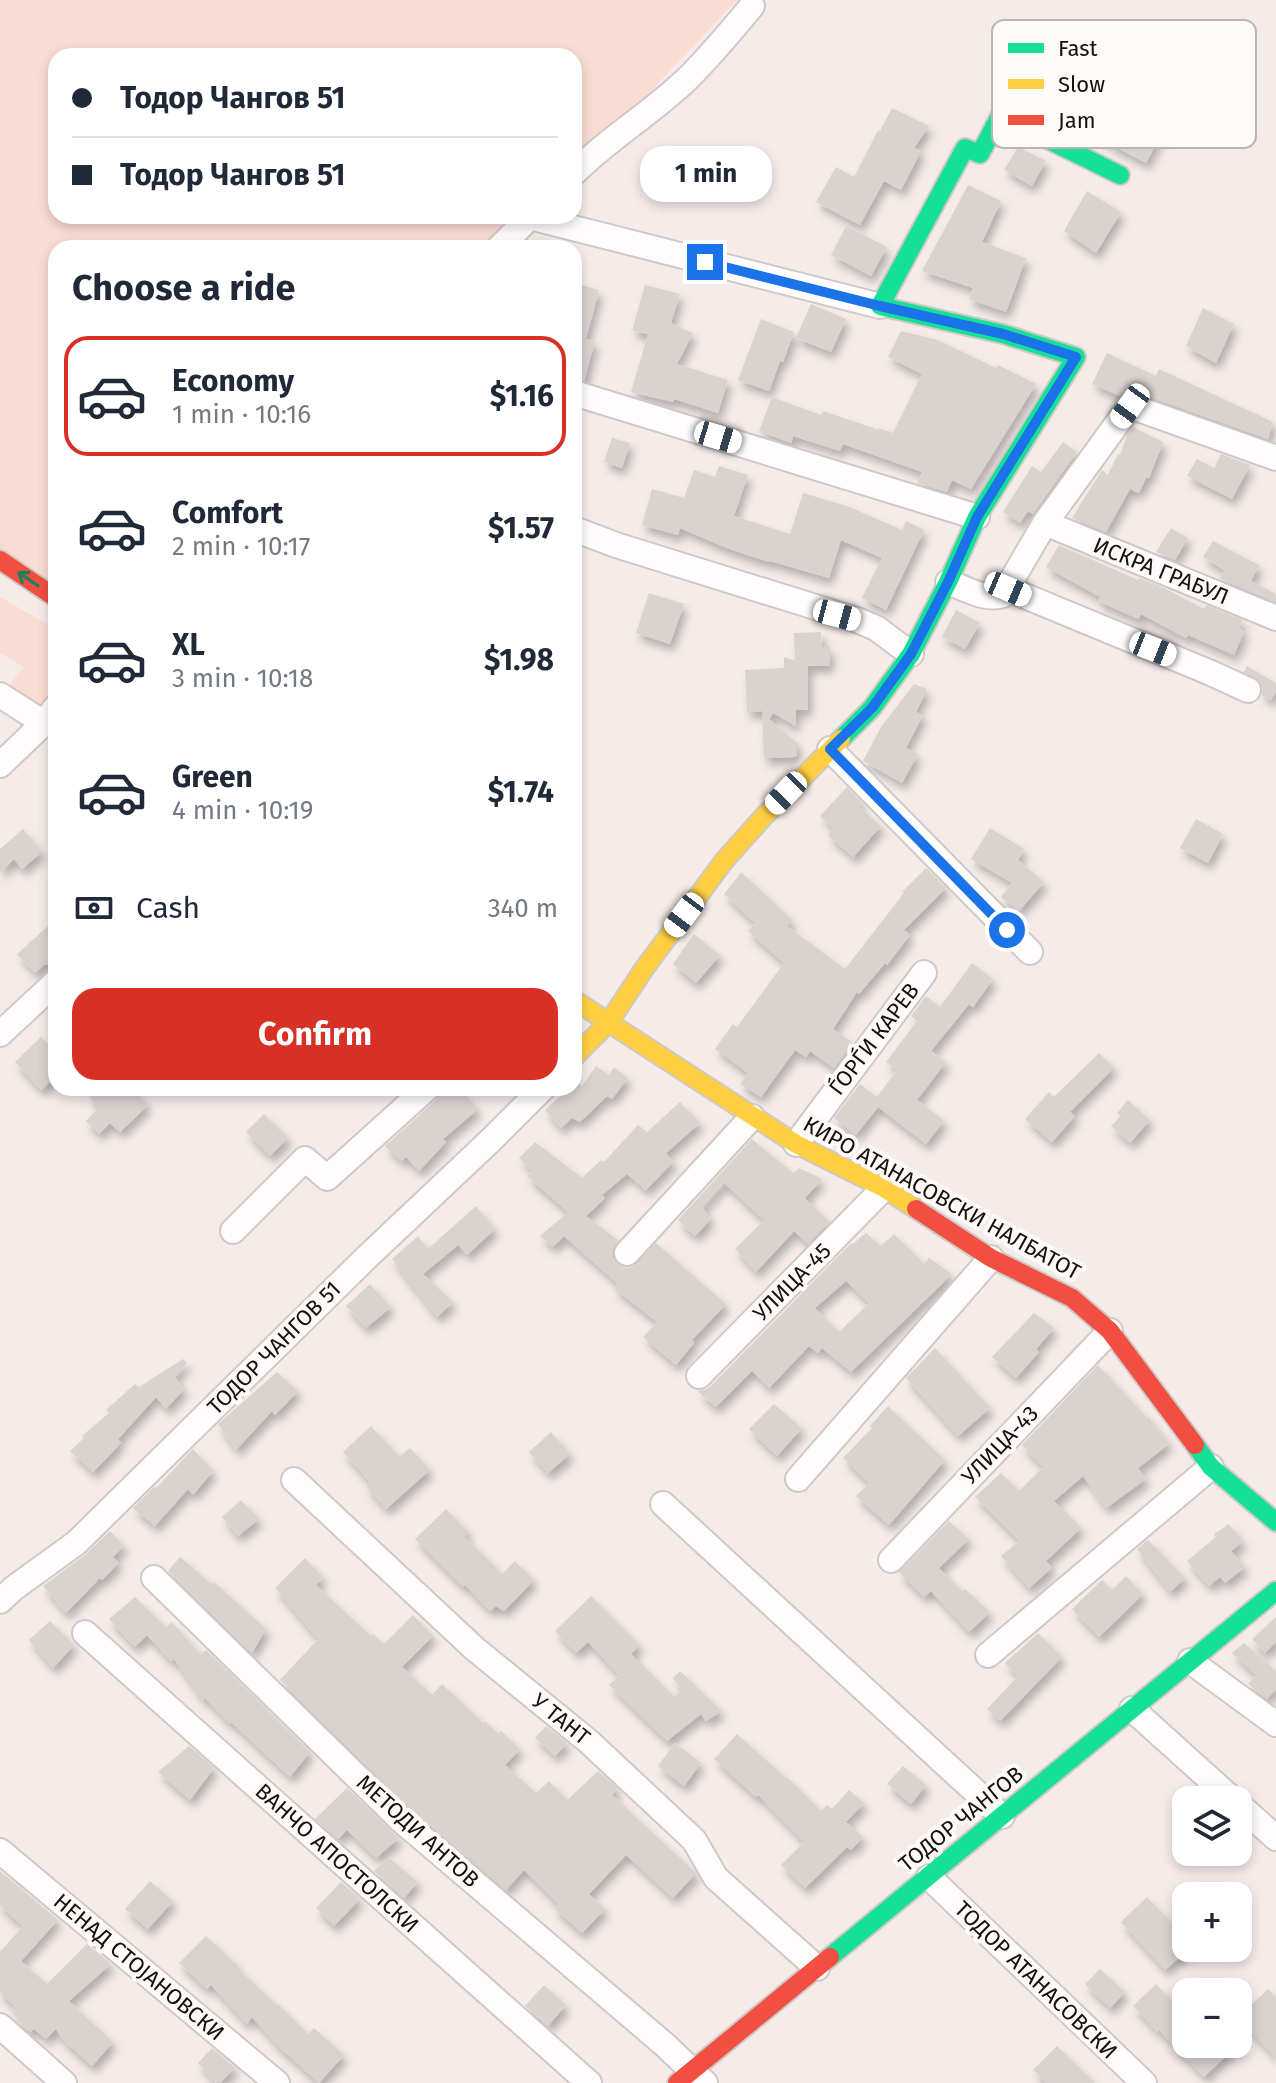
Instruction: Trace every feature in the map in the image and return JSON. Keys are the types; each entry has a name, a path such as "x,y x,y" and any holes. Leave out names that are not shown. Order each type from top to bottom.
{"street":[{"path":"582,165 684,82 752,6"},
{"path":"880,306 965,148 980,154 992,131"},
{"path":"1065,148 1120,175"},
{"path":"507,240 523,224"},
{"path":"558,224 1003,334 1076,357 977,517 911,654 872,708 765,815 724,861 609,1022 582,1049"},
{"path":"582,395 977,517"},
{"path":"948,582 989,597 999,597 1008,589 1045,523 1130,406 1276,458"},
{"name":"ИСКРА ГРАБУЛ","path":"1045,523 1276,618"},
{"path":"582,532 857,620 876,628 911,654"},
{"path":"0,560 48,593"},
{"path":"1008,589 1248,690"},
{"path":"0,695 48,714"},
{"path":"0,765 48,717"},
{"path":"830,749 1030,952"},
{"name":"ЃОРЃИ КАРЕВ","path":"796,1144 924,973"},
{"path":"0,1034 48,989"},
{"name":"КИРО АТАНАСОВСКИ НАЛБАТОТ","path":"582,1005 796,1144 884,1188 991,1258 1072,1298 1110,1331 1211,1467 1276,1522"},
{"path":"233,1231 305,1159 327,1178 418,1096"},
{"name":"ТОДОР ЧАНГОВ 51","path":"0,1601 76,1543 535,1096"},
{"path":"627,1253 752,1117"},
{"name":"УЛИЦА-45","path":"699,1376 884,1188"},
{"path":"798,1479 991,1258"},
{"name":"УЛИЦА-43","path":"891,1560 1110,1331"},
{"path":"988,1655 1211,1467"},
{"name":"У ТАНТ","path":"294,1480 475,1649 599,1750 694,1840 716,1878 817,1968"},
{"path":"663,1504 1002,1816"},
{"name":"МЕТОДИ АНТОВ","path":"154,1578 401,1820 665,2045 691,2079"},
{"name":"ТОДОР ЧАНГОВ","path":"691,2079 817,1968 1276,1591"},
{"name":"ВАНЧО АПОСТОЛСКИ","path":"85,1633 589,2083"},
{"path":"1190,1661 1276,1724"},
{"path":"1132,1709 1217,1786"},
{"path":"1252,1817 1276,1838"},
{"name":"НЕНАД СТОЈАНОВСКИ","path":"0,1851 277,2083"},
{"name":"ТОДОР АТАНАСОВСКИ","path":"929,1877 1144,2083"},
{"path":"0,2026 64,2083"}],"shaded area":[{"path":"0,0 737,0 582,165 582,48 48,48 48,224 523,224 507,240 48,240 48,585 0,552"},
{"path":"0,597 48,624 48,706 7,688 24,667 0,653"}],"building":[{"path":"892,108 929,126 914,148 921,151 901,190 884,181 860,225 816,202 836,167 854,177"},
{"path":"1017,148 1046,161 1032,186 1004,170"},
{"path":"1118,148 1154,148 1146,163"},
{"path":"968,185 1001,201 982,242 1026,258 1006,312 969,299 973,288 922,271"},
{"path":"1087,191 1121,212 1096,253 1064,231"},
{"path":"846,226 887,247 871,276 831,255"},
{"path":"582,285 599,290 586,339 595,341 584,381"},
{"path":"645,285 680,294 671,323 693,333 677,364 728,380 718,413 674,399 673,402 631,392 648,334 632,331"},
{"path":"811,304 846,319 831,352 796,338"},
{"path":"1203,308 1234,324 1216,363 1186,346"},
{"path":"761,319 794,332 769,391 738,380"},
{"path":"901,331 938,340 1036,384 971,489 952,480 947,492 917,483 922,472 843,444 840,451 793,436 791,443 759,431 772,397 821,415 823,411 893,433 922,374 888,357"},
{"path":"1107,353 1156,376 1159,369 1273,422 1268,439 1135,392 1120,396 1092,384"},
{"path":"1133,427 1163,442 1149,478 1146,478 1139,493 1130,489 1106,532 1072,518 1102,470 1108,475"},
{"path":"612,438 630,443 622,468 604,462"},
{"path":"1063,442 1077,452 1033,514 1028,511 1020,523 1003,512 1032,466 1041,472"},
{"path":"1221,454 1250,465 1232,499 1187,476 1197,459 1214,468"},
{"path":"719,466 748,475 734,516 790,534 803,493 847,506 902,530 906,521 924,530 886,610 862,598 882,558 841,540 829,578 729,549 680,528 678,535 642,525 652,489 684,498 694,470 715,477"},
{"path":"1171,528 1188,538 1175,560 1156,552"},
{"path":"1213,541 1259,565 1251,581 1276,594 1276,602 1220,579 1224,570 1203,557"},
{"path":"1059,545 1138,580 1162,587 1204,609 1206,605 1243,620 1239,627 1244,632 1234,655 1188,635 1186,638 1141,614 1138,619 1098,601 1100,597 1046,567"},
{"path":"649,593 684,604 670,644 636,633"},
{"path":"956,610 980,623 965,649 942,637"},
{"path":"821,632 822,647 830,647 830,666 808,666 808,710 796,710 796,726 773,713 769,719 797,743 797,755 764,758 762,711 747,712 745,670 784,668 784,657 795,661 794,633"},
{"path":"1247,666 1276,683 1271,700 1262,695 1260,681 1244,672"},
{"path":"914,684 927,689 916,712 923,715 906,748 918,754 902,783 863,761 881,727"},
{"path":"847,787 861,802 858,806 881,826 853,857 828,835 834,829 820,816"},
{"path":"1196,819 1223,834 1208,863 1180,848"},
{"path":"990,828 1024,849 1018,860 1044,882 1019,911 1001,897 1012,883 971,859"},
{"path":"23,829 42,852 22,869 14,859 0,873 0,849"},
{"path":"926,868 946,888 904,930 910,935 887,965 885,963 859,994 857,992 833,1029 853,1043 834,1068 810,1051 806,1057 795,1050 761,1097 740,1084 748,1073 715,1049 733,1024 737,1027 784,963 748,931 755,923 724,894 741,872 792,920 787,926 845,969 902,892"},
{"path":"48,926 48,965 35,973 17,954"},
{"path":"694,934 720,955 696,983 673,964"},
{"path":"972,963 993,979 973,1007 969,1004 931,1051 946,1062 917,1100 944,1121 926,1144 878,1107 856,1135 834,1118 860,1084 877,1097 897,1070 886,1062 917,1021 911,1016 926,996 940,1007"},
{"path":"41,1037 48,1044 48,1084 41,1090 15,1062"},
{"path":"1099,1053 1114,1068 1070,1112 1075,1116 1052,1142 1025,1119 1049,1092 1054,1097"},
{"path":"596,1066 609,1075 614,1067 628,1078 612,1099 607,1096 580,1122 572,1118 561,1128 545,1110 560,1096 582,1096 582,1086"},
{"path":"140,1096 148,1105 120,1132 110,1123 99,1134 86,1121 99,1107 89,1097"},
{"path":"438,1096 466,1096 478,1109 443,1139 446,1142 419,1171 406,1157 402,1161 385,1146"},
{"path":"1128,1100 1150,1120 1130,1143 1111,1126 1121,1116 1117,1113"},
{"path":"680,1102 700,1123 666,1153 673,1162 646,1190 627,1174 602,1195 605,1198 586,1216 618,1240 612,1251 618,1264 625,1268 632,1267 656,1243 726,1304 692,1340 694,1343 676,1365 643,1337 657,1322 614,1288 618,1284 564,1236 553,1247 540,1236 568,1212 527,1176 533,1171 519,1158 535,1142 582,1178 601,1160 604,1162 638,1125 647,1132"},
{"path":"264,1114 288,1138 270,1156 246,1132"},
{"path":"752,1139 793,1173 799,1168 822,1179 805,1198 829,1222 808,1244 794,1231 756,1272 735,1249 764,1220 724,1183 702,1207 711,1219 695,1236 678,1220"},
{"path":"476,1206 495,1229 467,1255 458,1245 423,1274 453,1302 437,1317 392,1259 418,1236 428,1249"},
{"path":"866,1233 881,1246 894,1234 924,1264 929,1258 952,1274 851,1372 822,1348 818,1353 809,1346 769,1388 752,1371 716,1407 697,1391 710,1387","holes":["846,1281 869,1303 839,1332 815,1308"]},
{"path":"370,1284 391,1307 366,1328 346,1306"},
{"path":"1034,1313 1054,1328 1036,1349 1039,1352 1016,1378 992,1357"},
{"path":"935,1348 990,1408 958,1436 906,1378"},
{"path":"183,1359 187,1363 175,1377 184,1389 166,1409 156,1397 118,1439 121,1443 93,1472 70,1451 109,1413 106,1410 135,1384 139,1387"},
{"path":"1098,1365 1149,1417 1169,1444 1138,1468 1146,1479 1106,1508 1083,1476 1054,1501 1081,1528 1046,1561 1052,1568 1029,1588 1001,1556 1019,1541 975,1497 1001,1473 1019,1491 1043,1467 1022,1445"},
{"path":"277,1372 298,1391 275,1415 272,1411 236,1450 218,1424"},
{"path":"774,1404 802,1428 777,1456 749,1429"},
{"path":"888,1406 945,1460 889,1525 856,1496 869,1483 843,1458"},
{"path":"371,1426 399,1457 410,1448 430,1470 386,1509 366,1486 370,1482 343,1452"},
{"path":"551,1432 570,1454 548,1473 529,1452"},
{"path":"193,1449 213,1471 193,1495 188,1489 155,1526 133,1508"},
{"path":"241,1500 259,1519 238,1536 222,1517"},
{"path":"446,1509 469,1533 464,1536 502,1574 515,1561 534,1580 504,1611 496,1606 490,1611 415,1539"},
{"path":"949,1521 969,1539 939,1568 990,1612 969,1632 931,1591 924,1597 899,1572"},
{"path":"1229,1524 1243,1542 1231,1551 1245,1567 1225,1583 1220,1577 1209,1586 1187,1561 1216,1537 1214,1534"},
{"path":"110,1531 124,1546 113,1557 119,1563 66,1613 43,1586 85,1555"},
{"path":"1148,1540 1185,1578 1170,1592 1137,1549"},
{"path":"180,1557 212,1584 214,1582 266,1629 252,1653 168,1571"},
{"path":"305,1558 323,1577 316,1585 371,1636 373,1634 384,1644 413,1615 433,1636 402,1667 432,1695 442,1684 483,1723 485,1721 498,1734 501,1731 520,1749 505,1765 536,1793 549,1781 567,1800 598,1771 618,1789 612,1795 696,1873 673,1898 626,1855 589,1894 605,1909 582,1933 554,1908 558,1904 524,1870 506,1890 411,1809 280,1680 318,1639 275,1588"},
{"path":"1126,1576 1143,1594 1099,1637 1072,1609 1102,1580 1112,1590"},
{"path":"591,1596 640,1645 631,1654 674,1697 682,1690 673,1678 680,1671 722,1711 706,1721 701,1714 667,1741 609,1685 619,1675 588,1642 576,1653 555,1631"},
{"path":"135,1597 166,1627 172,1622 201,1655 206,1650 310,1752 290,1777 205,1698 203,1700 174,1659 171,1661 147,1635 135,1647 109,1619"},
{"path":"1276,1617 1276,1642 1265,1653 1252,1639"},
{"path":"50,1621 74,1645 53,1668 29,1640"},
{"path":"1038,1633 1062,1657 1000,1721 987,1709 1018,1676 1005,1663"},
{"path":"1244,1643 1276,1671 1276,1689 1267,1699 1248,1684 1256,1675 1232,1653"},
{"path":"546,1726 567,1743 555,1756 535,1738"},
{"path":"737,1734 821,1811 827,1805 832,1809 849,1790 864,1803 846,1822 863,1837 851,1850 847,1847 805,1888 781,1865 804,1842 758,1795 756,1797 714,1759"},
{"path":"675,1743 701,1763 684,1786 658,1766"},
{"path":"189,1746 214,1768 190,1800 158,1772"},
{"path":"903,1766 926,1785 911,1804 887,1784"},
{"path":"347,1788 399,1838 376,1858 347,1830 338,1839 315,1819"},
{"path":"388,1857 418,1882 404,1898 374,1871"},
{"path":"0,1871 58,1920 21,1961 47,1984 87,1944 111,1964 69,2001 113,2042 92,2066 63,2040 56,2029 46,2039 34,2029 30,2032 17,2021 18,2015 12,2009 14,2006 0,1992 0,1952 23,1926 0,1906"},
{"path":"150,1881 173,1901 148,1929 125,1909"},
{"path":"341,1882 360,1899 334,1926 316,1908"},
{"path":"1147,1897 1172,1923 1174,1962 1165,1970 1121,1922"},
{"path":"206,1936 308,2034 314,2028 344,2055 319,2083 279,2047 252,2017 247,2024 211,1985 207,1989 179,1963"},
{"path":"1100,1969 1125,1992 1110,2008 1085,1984"},
{"path":"1156,1984 1172,2001 1172,2044 1159,2030 1157,2032 1133,2006"},
{"path":"544,1985 566,2005 548,2026 525,2006"},
{"path":"1268,1989 1276,1997 1276,2058 1252,2033 1252,2004"},
{"path":"1057,2046 1095,2083 1047,2083 1033,2070"},
{"path":"212,2048 235,2068 220,2083 216,2083 198,2063"},
{"path":"1186,2058 1224,2058 1204,2077"}],"traffic: fast":[{"path":"841,739 872,708 911,654 977,517 1076,357 1003,334 880,306 965,148 980,154 992,131"},
{"path":"1065,148 1120,175"},
{"path":"1195,1445 1211,1467 1276,1522"},
{"path":"830,1957 1276,1591"}],"traffic: slow":[{"path":"582,1049 609,1022 724,861 841,739"},
{"path":"582,1005 796,1144 884,1188 916,1209"}],"traffic: jam":[{"path":"0,560 48,593"},
{"path":"916,1209 991,1258 1072,1298 1110,1331 1195,1445"},
{"path":"677,2083 830,1957"}],"route":[{"path":"705,262 1003,334 1076,357 977,517 911,654 872,708 830,749 1007,930"}]}
